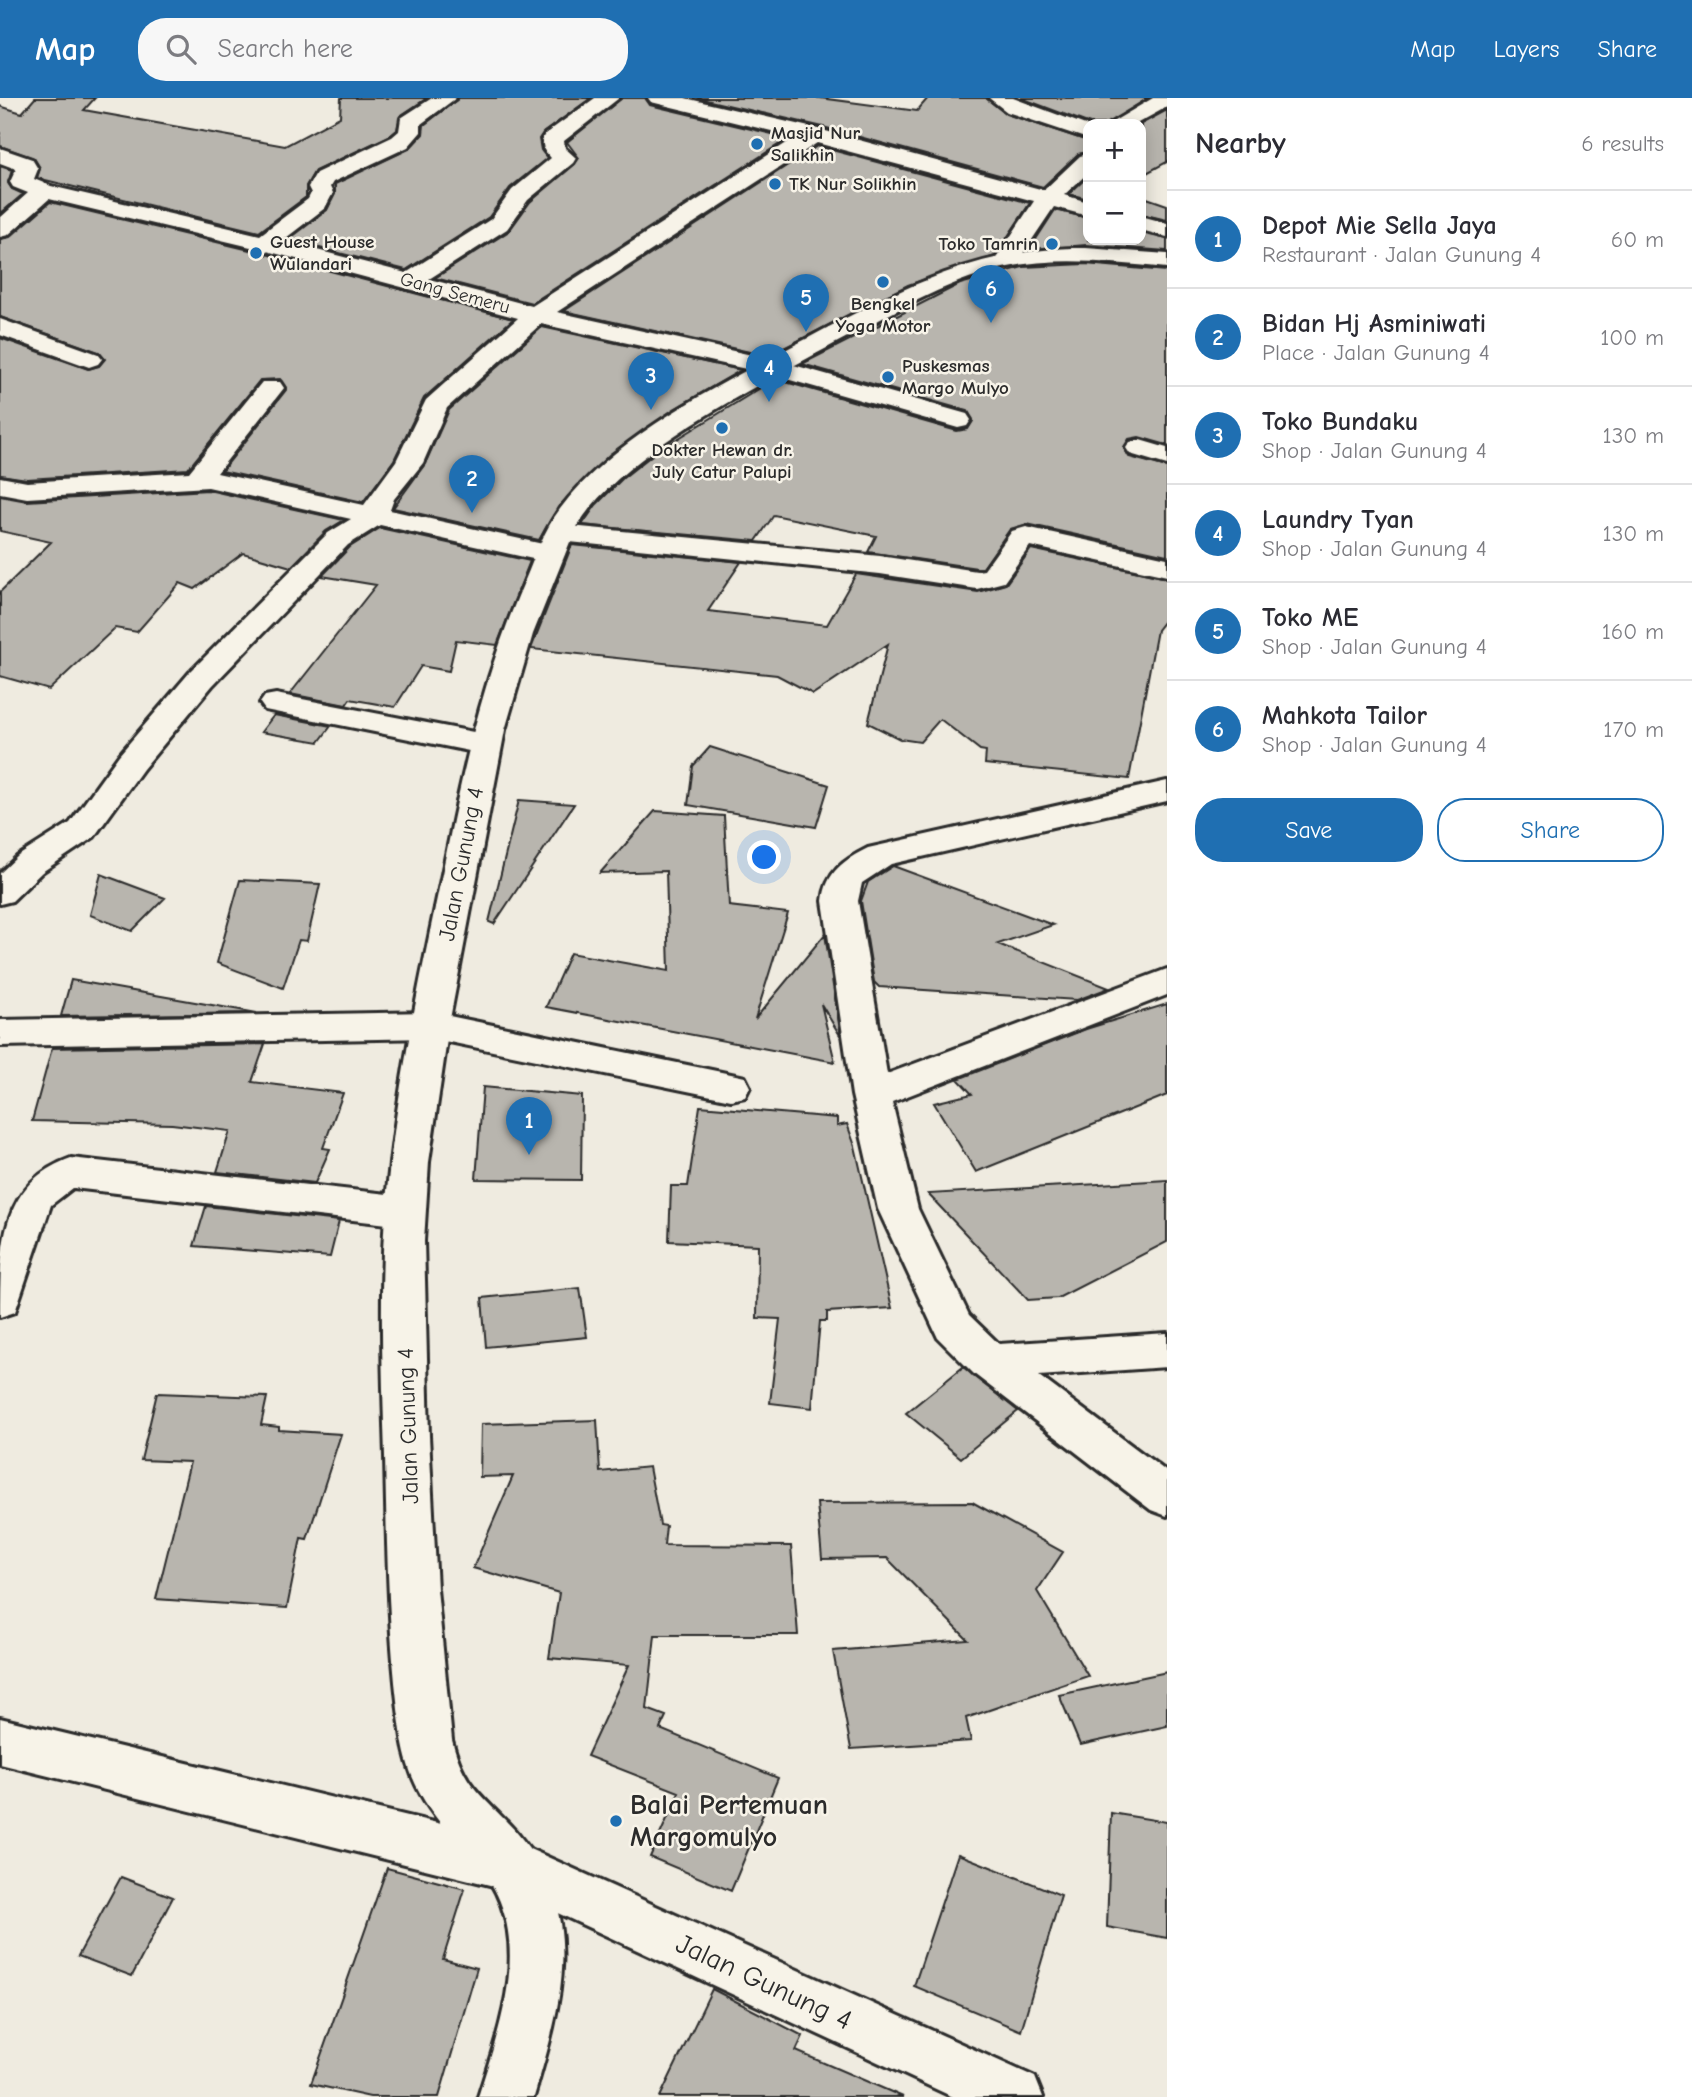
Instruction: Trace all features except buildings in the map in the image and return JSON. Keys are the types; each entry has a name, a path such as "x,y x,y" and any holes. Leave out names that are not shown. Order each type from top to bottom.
{"street":[{"path":"264,243 317,204 322,193 320,183 333,171 400,142 410,132 409,123 413,118 446,98"},
{"path":"410,281 499,225 520,195 565,158 555,150 553,139 609,98"},
{"path":"658,98 814,135 1083,208"},
{"path":"999,98 1014,108 1083,131"},
{"path":"1130,119 1167,100"},
{"path":"0,892 30,864 82,830 131,762 201,678 338,539 374,517 380,498 409,463 439,401 536,315 814,135"},
{"path":"0,155 24,164 27,169 22,182 44,191 0,230"},
{"path":"1007,260 1048,198 1083,166"},
{"name":"Gang Semeru","path":"44,191 264,243 536,315 774,367 958,420"},
{"name":"Jalan Gunung 4","path":"506,2097 535,1996 539,1967 538,1935 512,1866 453,1807 433,1773 427,1740 405,1429 405,1211 430,1025 484,744 520,623 555,544 573,511 621,465 774,367 868,316 960,275 1007,260 1067,255 1167,261"},
{"path":"0,326 89,359"},
{"path":"198,479 271,388"},
{"path":"1140,448 1167,457"},
{"path":"0,485 27,491 198,479 222,481 374,517 555,544 880,565 977,580 995,576 1021,537 1026,536 1167,568"},
{"path":"276,703 484,744"},
{"path":"1167,791 910,847 880,856 855,868 840,888 841,913 871,1095 898,1209 953,1326 989,1362 1167,1497"},
{"path":"871,1095 1167,981"},
{"path":"0,1033 430,1025 731,1087"},
{"path":"0,1301 8,1249 37,1192 49,1180 71,1173 405,1211"},
{"path":"989,1362 1167,1350"},
{"name":"Jalan Gunung 4","path":"0,1741 512,1866 1015,2097"}],"place":[{"name":"Masjid Nur Salikhin","path":"757,144"},
{"name":"TK Nur Solikhin","path":"775,184"},
{"name":"Toko Tamrin","path":"1052,244"},
{"name":"Guest House Wulandari","path":"256,253"},
{"name":"Bengkel Yoga Motor","path":"883,282"},
{"name":"Mahkota Tailor","path":"991,323"},
{"name":"Toko ME","path":"806,332"},
{"name":"Puskesmas Margo Mulyo","path":"888,377"},
{"name":"Laundry Tyan","path":"769,402"},
{"name":"Toko Bundaku","path":"651,410"},
{"name":"Dokter Hewan dr. July Catur Palupi","path":"722,428"},
{"name":"Bidan Hj Asminiwati","path":"472,513"},
{"name":"Depot Mie Sella Jaya","path":"529,1155"},
{"name":"Balai Pertemuan Margomulyo","path":"616,1821"}]}
